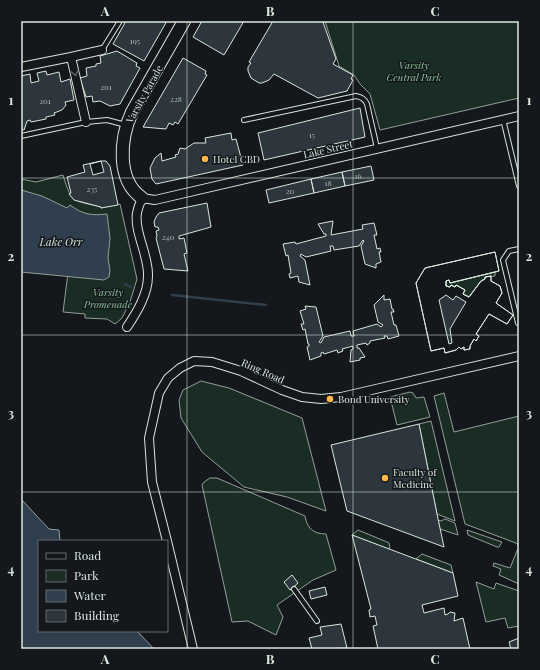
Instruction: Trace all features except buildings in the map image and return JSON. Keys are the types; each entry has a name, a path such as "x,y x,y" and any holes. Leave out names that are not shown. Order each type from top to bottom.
{"street":[{"name":"Varsity Parade","path":"142,198 133,190 126,174 122,151 126,125 184,21"},
{"path":"21,68 102,50"},
{"path":"71,57 86,122"},
{"name":"Lake Street","path":"142,198 155,200 519,116"},
{"path":"127,327 140,304 148,277 148,265 137,218 138,208 142,198"},
{"name":"Ring Road","path":"167,540 152,482 149,438 159,393 168,378 180,368 194,361 212,362 241,371 292,394 302,397 321,399 341,397 519,356"},
{"name":"Ring Road","path":"168,545 192,649"}],"lane":[{"path":"102,50 120,21"},
{"path":"244,120 356,96 365,100 367,104 377,148"},
{"path":"503,119 519,186"},
{"path":"21,136 86,122 107,120 126,125"},
{"path":"519,249 509,251 503,260 519,323"},
{"path":"294,589 317,621"}],"green space":[{"name":"Varsity Central Park","path":"325,21 519,21 519,98 380,130 370,94 360,84 354,75 339,66"},
{"name":"Varsity Promenade","path":"63,175 71,196 74,199 101,208 120,204 137,279 130,302 122,318 115,324 107,319 85,318 85,314 63,312 68,273 21,194 21,179 36,182"},
{"path":"495,272 495,276 485,277 485,279 481,281 469,297 463,294 465,290 457,285 455,287 451,285 450,287 446,286 446,281 449,280 450,283"},
{"path":"201,381 229,388 302,418 326,511 287,497 244,487 202,452 181,418 179,400 183,390"},
{"path":"410,392 413,393 416,398 424,397 430,417 397,425 390,397"},
{"path":"444,393 454,432 519,416 519,546 516,543 465,524 434,396"},
{"path":"431,421 455,521 437,514 419,424"},
{"path":"210,478 217,478 305,516 307,524 311,530 321,534 326,534 336,570 313,580 277,605 283,617 276,635 248,621 232,622 202,485"},
{"path":"445,519 455,523 458,535 440,529 438,520 441,521"},
{"path":"358,530 389,543 390,548 388,549 352,535"},
{"path":"467,530 502,542 499,547 497,547 468,535"},
{"path":"519,546 519,584 499,575 501,569 493,566 494,563 510,568"},
{"path":"422,554 451,565 453,573 416,559"},
{"path":"476,582 494,589 496,583 519,591 519,626 508,628 505,618 486,622"}],"water":[{"name":"Lake Orr","path":"21,190 42,196 67,208 70,205 87,214 107,214 110,238 108,258 110,270 109,277 104,280 21,272"},
{"path":"21,499 49,529 59,530 60,540 38,540 38,632 138,632 154,649 21,649"}],"waterway":[{"path":"125,284 131,287"},
{"path":"172,295 266,305"}],"place":[{"name":"Hotel CBD","path":"205,159"},
{"name":"Bond University","path":"330,399"},
{"name":"Faculty of Medicine","path":"385,478"}]}
